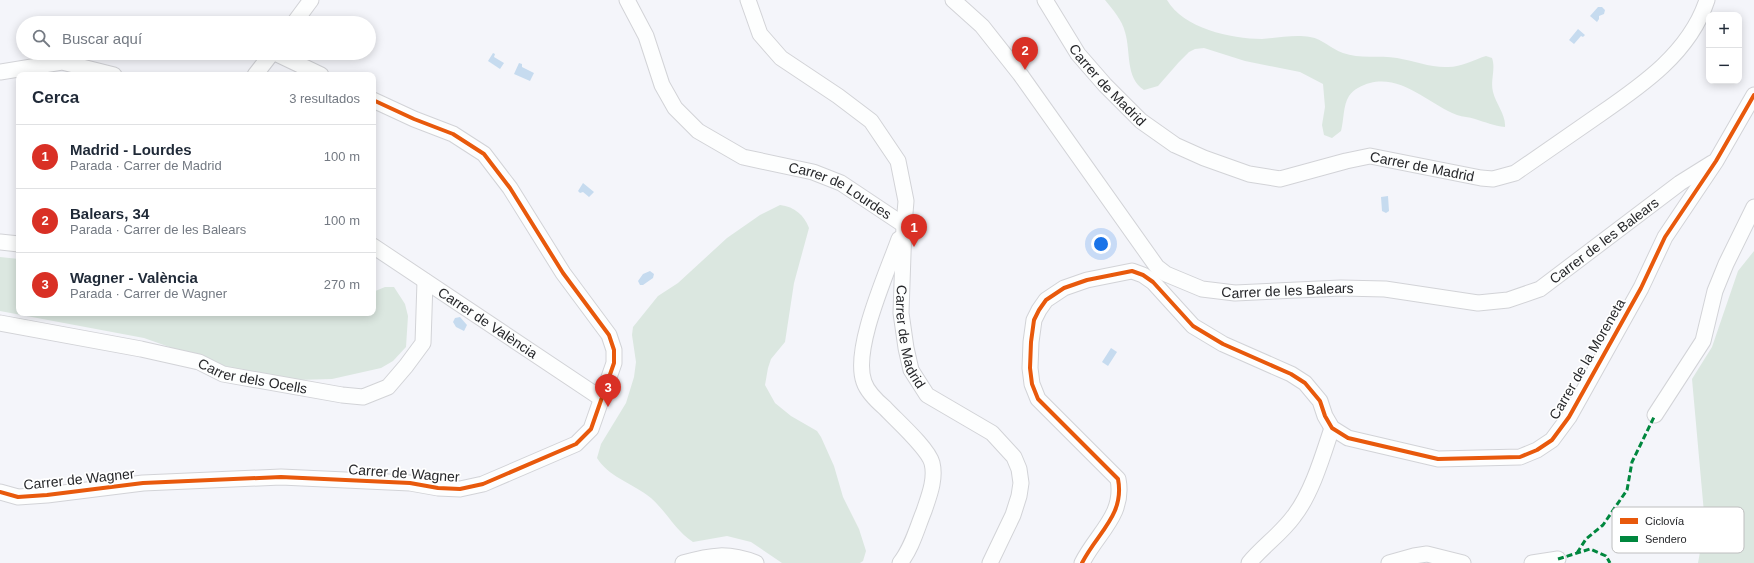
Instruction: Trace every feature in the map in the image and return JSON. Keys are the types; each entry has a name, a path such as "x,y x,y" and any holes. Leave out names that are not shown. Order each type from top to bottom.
{"street":[{"path":"299,16 311,0"},
{"name":"Carrer de Lourdes","path":"627,0 646,36 662,85 675,108 698,131 743,157 813,172 841,183 904,225 865,336 861,364 864,383 880,404 925,452 932,462 933,473 930,495 910,547 900,563"},
{"name":"Carrer de Madrid","path":"748,0 760,34 781,58 838,96 871,121 898,161 906,201 901,313 911,370 927,395 992,433 1014,457 1019,469 1021,483 1019,496 1013,515 990,563"},
{"name":"Carrer de les Balears","path":"953,0 982,26 1020,74 1153,262 1166,274 1202,289 1235,292 1341,288 1385,289 1478,303 1508,300 1540,289 1680,183 1716,161"},
{"name":"Carrer de Madrid","path":"1045,0 1078,54 1105,85 1141,121 1175,145 1204,158 1250,174 1280,179 1370,156 1481,178 1494,179 1515,173 1631,93 1678,51 1690,35 1707,0"},
{"path":"257,72 267,60"},
{"path":"288,60 314,72"},
{"path":"0,72 62,62 102,72"},
{"name":"Carrer de la Moreneta","path":"1332,428 1348,438 1438,459 1520,457 1537,450 1552,440 1569,417 1641,288 1665,237 1716,161 1753,100"},
{"name":"Carrer de Wagner","path":"0,492 18,497 47,495 142,483 281,477 410,483 438,488 460,489 484,484 576,444 591,429 614,363 614,350 609,335 563,273 510,188 484,154 452,134 376,101"},
{"path":"1655,415 1703,341 1715,291 1726,264 1754,207"},
{"path":"0,242 16,244"},
{"name":"Carrer de València","path":"376,248 602,399"},
{"path":"1143,275 1153,262"},
{"path":"1082,563 1117,508 1120,491 1118,479 1038,399 1032,384 1030,368 1034,320 1046,300 1064,288 1087,280 1120,272 1132,271 1143,275 1153,282 1193,326 1223,344 1291,374 1305,383 1320,401 1325,416 1332,428 1319,469 1295,515 1282,531 1262,548 1249,563"},
{"name":"Carrer dels Ocells","path":"0,323 199,362 223,374 342,395 363,397 388,387 406,366 422,343 425,281"},
{"path":"683,563 704,557 725,554 756,563"},
{"path":"1389,563 1427,554 1463,563"},
{"path":"1532,563 1558,559"}],"shaded area":[{"path":"1105,0 1167,0 1174,10 1184,18 1209,30 1236,37 1262,39 1292,36 1310,37 1349,55 1397,58 1442,67 1458,66 1486,56 1492,58 1492,88 1504,118 1505,127 1457,115 1404,87 1393,83 1382,82 1364,85 1356,89 1349,96 1341,131 1332,138 1324,135 1322,125 1325,107 1323,84 1300,72 1245,61 1204,48 1195,49 1189,52 1158,86 1144,90 1138,85 1131,71 1127,39 1122,23"},
{"path":"780,205 798,212 809,228 794,283 785,342 771,359 765,385 775,403 791,416 817,431 821,437 834,466 843,497 859,529 866,551 863,561 860,563 782,563 751,542 727,536 693,542 680,531 653,500 607,470 597,458 601,444 626,403 634,377 636,362 632,335 633,327 658,296 678,283 727,238 760,215"},
{"path":"1754,251 1754,563 1698,563 1700,553 1744,553 1744,507 1703,507 1692,379 1712,347 1738,271"},
{"path":"0,257 16,259 16,314 0,311"},
{"path":"385,287 394,287 405,304 408,316 406,347 393,361 381,368 332,379 297,380 237,371 144,338 27,316 376,316 376,291"}],"water":[{"path":"1598,7 1602,7 1605,10 1604,14 1599,16 1597,22 1590,16"},
{"path":"1578,29 1585,35 1583,37 1581,36 1574,44 1569,40"},
{"path":"493,53 495,54 494,57 504,63 500,69 488,61"},
{"path":"519,63 522,64 522,67 534,73 530,81 514,74"},
{"path":"583,183 594,192 589,197 583,192 580,193 578,191"},
{"path":"1388,196 1389,211 1386,213 1382,211 1381,197"},
{"path":"650,271 654,274 653,278 643,285 640,285 638,281 643,274"},
{"path":"460,317 467,325 464,331 456,327 453,322 455,318"},
{"path":"1111,348 1117,352 1108,366 1102,362"}],"marked path":[{"path":"1615,507 1627,490 1632,462 1655,415"},
{"path":"1577,553 1586,539 1603,525 1612,512"},
{"path":"1558,559 1590,549 1606,556 1610,563"}],"cycle path":[{"path":"1082,563 1114,513 1119,492 1118,479 1038,399 1032,384 1030,368 1031,342 1034,320 1046,300 1064,288 1087,280 1132,271 1143,275 1153,282 1193,326 1223,344 1291,374 1305,383 1320,401 1325,416 1332,428 1348,438 1438,459 1520,457 1537,450 1552,440 1569,417 1641,288 1665,237 1716,161 1754,95"},
{"path":"0,492 18,497 47,495 143,483 281,477 410,483 438,488 460,489 483,484 576,444 591,429 614,363 614,350 609,335 563,273 510,188 484,154 453,134 414,119 376,101"}],"place":[{"name":"Balears, 34","path":"1025,70"},
{"name":"Madrid - Lourdes","path":"914,247"},
{"name":"Wagner - València","path":"608,407"}]}
